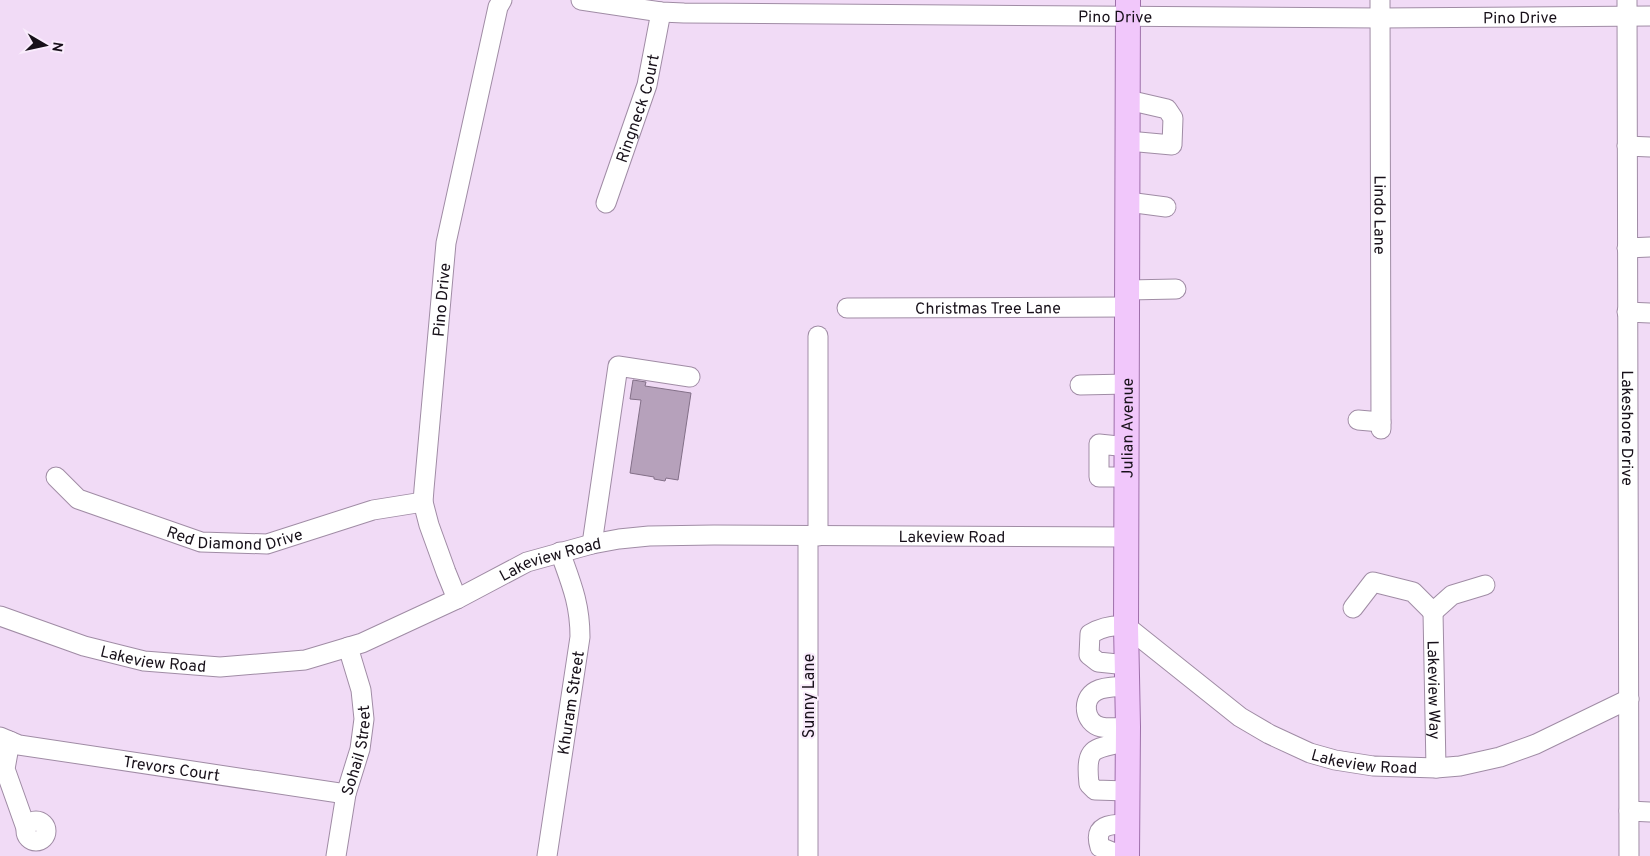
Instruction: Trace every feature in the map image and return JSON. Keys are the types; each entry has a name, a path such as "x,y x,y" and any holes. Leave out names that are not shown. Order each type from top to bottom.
{"main road":[{"name":"Julian Avenue","path":"1127,854 1128,8"}],"street":[{"name":"Pino Drive","path":"457,599 429,525 423,502 446,243 498,7 502,0"},
{"name":"Pino Drive","path":"582,0 661,12 1108,15 1128,8 1627,8 1650,16"},
{"name":"Lakeshore Drive","path":"1627,8 1629,856"},
{"name":"Lindo Lane","path":"1358,420 1381,426 1380,9"},
{"name":"Ringneck Court","path":"606,203 647,85 661,12"},
{"path":"1128,100 1167,109 1173,118 1172,145 1128,141"},
{"path":"1627,146 1650,147"},
{"path":"1128,202 1166,207"},
{"path":"1627,248 1650,247"},
{"name":"Christmas Tree Lane","path":"847,308 1128,299 1176,289"},
{"path":"1627,312 1650,312"},
{"name":"Sunny Lane","path":"808,856 818,336"},
{"path":"592,544 618,366 690,377"},
{"path":"1080,385 1128,384"},
{"name":"Red Diamond Drive","path":"56,477 78,499 201,542 267,544 373,510 423,502"},
{"name":"Lakeview Road","path":"0,616 84,646 144,661 220,667 305,660 362,643 457,599 527,562 592,544 649,536 1126,538"},
{"name":"Khuram Street","path":"547,856 580,637 577,600 560,552"},
{"path":"1353,608 1373,582 1414,592 1433,612 1452,595 1485,585"},
{"name":"Lakeview Way","path":"1433,612 1436,768"},
{"path":"1126,626 1112,625 1090,634 1089,655 1098,662 1127,675"},
{"name":"Lakeview Road","path":"1126,626 1240,717 1269,734 1293,746 1322,756 1373,766 1436,768 1460,766 1514,752 1536,744 1629,699"},
{"name":"Sohail Street","path":"336,856 346,794 360,749 364,719 361,690 348,647"},
{"path":"1127,675 1105,688 1095,691 1088,699 1086,710 1091,721 1101,727 1128,734"},
{"path":"1127,791 1095,790 1089,784 1087,765 1090,755 1095,749 1128,734"},
{"path":"5,739 6,769 26,828"},
{"name":"Trevors Court","path":"5,739 19,745 346,794"},
{"path":"1629,811 1650,812"}],"building":[{"path":"633,380 646,382 645,386 691,393 678,480 666,478 665,481 630,473 641,400 630,399"}]}
